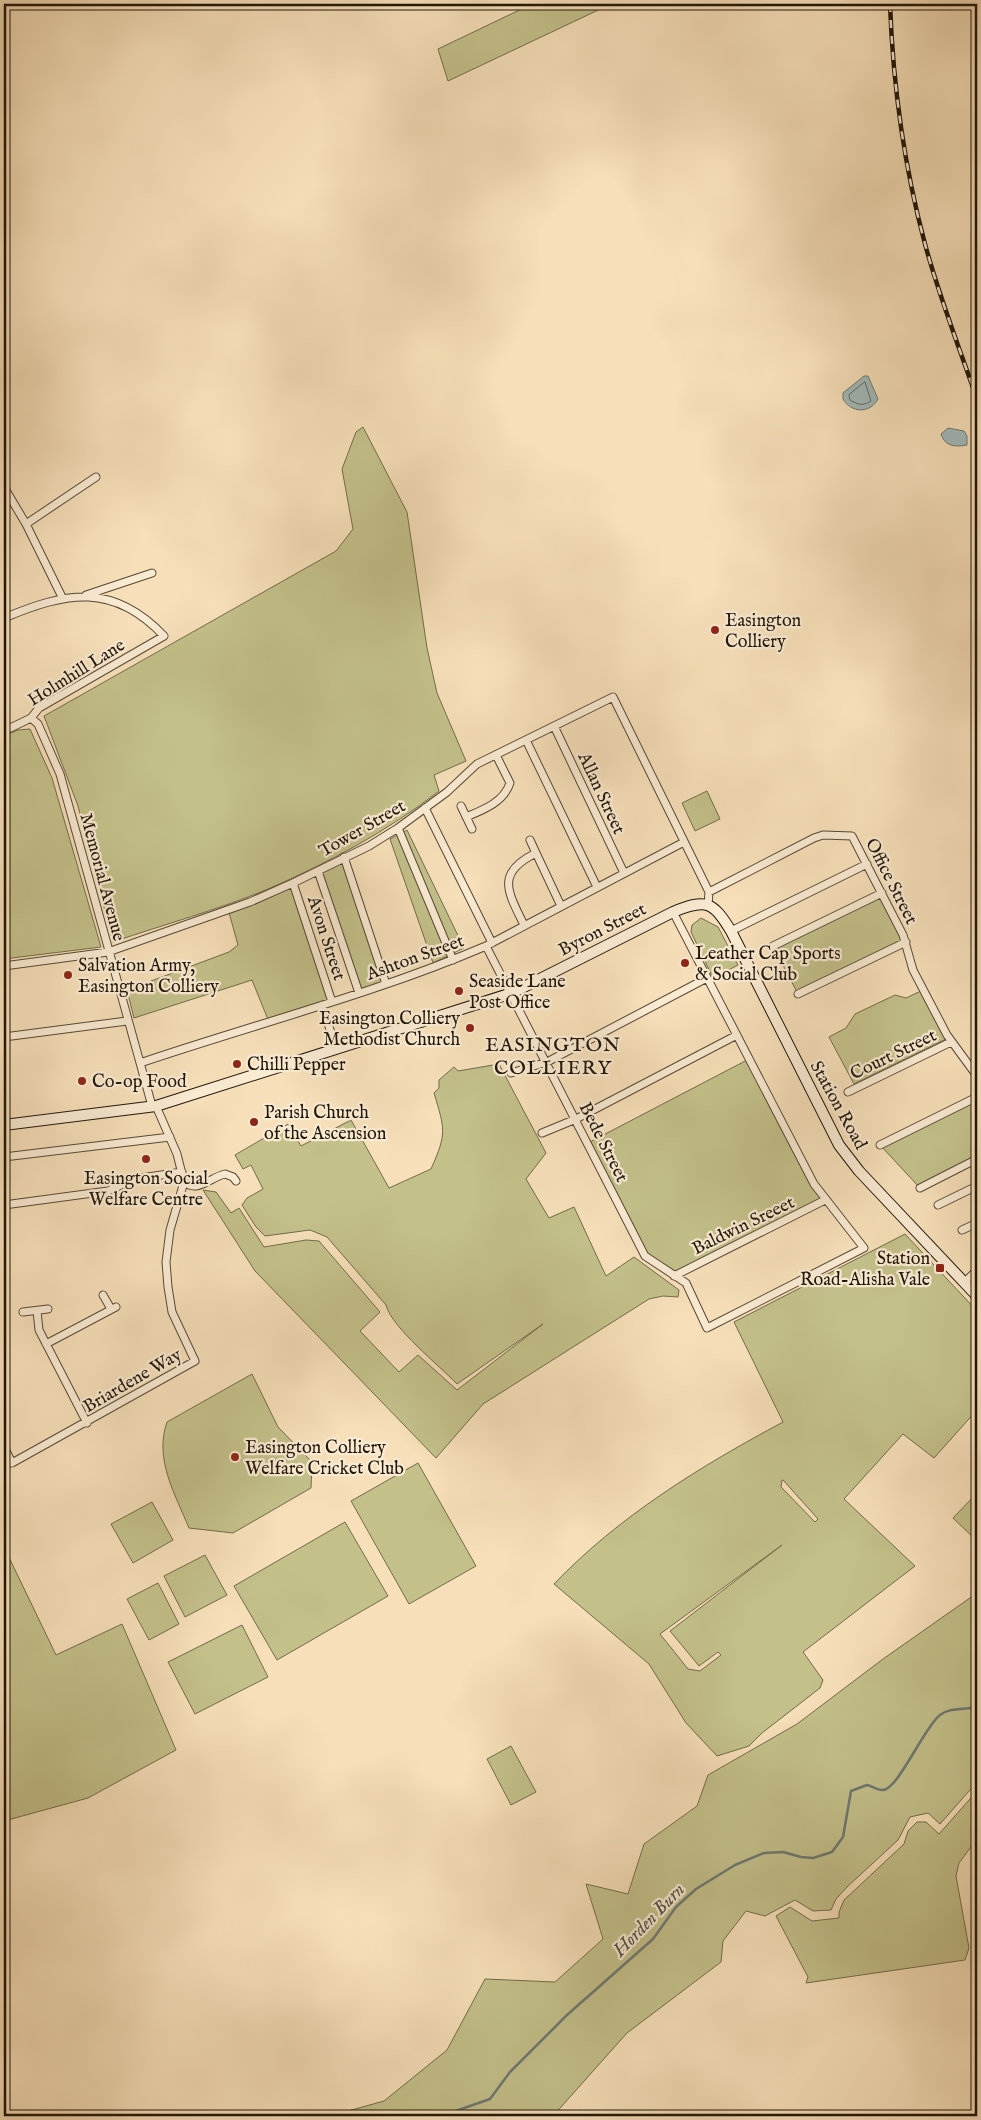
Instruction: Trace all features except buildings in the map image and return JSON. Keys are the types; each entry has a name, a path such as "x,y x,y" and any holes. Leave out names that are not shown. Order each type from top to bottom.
{"main road":[{"name":"Byron Street","path":"4,1125 154,1106 512,993 673,912 691,904 708,905"},
{"name":"Station Road","path":"708,905 718,910 731,931 839,1145 859,1171 977,1296"}],"street":[{"path":"26,524 96,477"},
{"path":"4,487 6,496 26,524 62,598"},
{"path":"4,618 62,598 83,596 152,572"},
{"name":"Holmhill Lane","path":"4,731 31,718 40,708 164,636 149,620 131,609 105,598 83,596"},
{"name":"Tower Street","path":"4,966 108,952 250,902 369,846 398,828 447,792 477,764 613,697 684,842"},
{"name":"Memorial Avenue","path":"31,718 38,724 60,774 127,1021 154,1106 170,1137 184,1182"},
{"name":"Allan Street","path":"554,726 624,873"},
{"path":"526,740 597,887"},
{"path":"466,817 489,806 507,792 510,783 496,754"},
{"path":"461,806 472,829"},
{"name":"Bede Street","path":"425,808 512,993 644,1256 686,1283 707,1328 864,1248 825,1200"},
{"path":"398,828 453,960"},
{"name":"Office Street","path":"709,892 823,835 852,836 906,942 913,970 951,1042 977,1076"},
{"path":"530,840 561,906"},
{"path":"684,842 709,892 708,905"},
{"name":"Ashton Street","path":"140,1063 332,1002 453,960 489,944 684,842"},
{"path":"524,925 510,896 509,875 517,864 536,853"},
{"path":"344,857 386,984"},
{"path":"731,931 867,864"},
{"path":"318,871 359,993"},
{"name":"Avon Street","path":"293,883 332,1002"},
{"path":"773,946 882,893"},
{"path":"673,912 807,1170 825,1200"},
{"path":"798,994 906,942"},
{"path":"511,1073 547,1062 707,978"},
{"path":"322,1005 336,1048"},
{"path":"4,1038 127,1021"},
{"path":"542,1134 576,1119 737,1035"},
{"name":"Court Street","path":"848,1092 951,1042"},
{"path":"880,1145 977,1097"},
{"path":"4,1156 170,1137"},
{"path":"920,1188 977,1159"},
{"path":"4,1204 108,1191 134,1179 182,1172"},
{"path":"184,1182 190,1187 197,1187 225,1174 233,1177 236,1181"},
{"name":"Briardene Way","path":"4,1448 12,1463 87,1423 195,1361 172,1312 166,1262 170,1230 184,1182"},
{"path":"938,1205 977,1186"},
{"name":"Baldwin Sreeet","path":"674,1276 825,1200"},
{"path":"962,1230 977,1223"},
{"path":"965,1282 977,1270"},
{"path":"46,1344 114,1308 103,1295"},
{"path":"23,1312 48,1309"},
{"path":"36,1310 39,1330 87,1423"}],"shaded area":[{"path":"532,4 611,4 448,81 438,49"},
{"path":"363,427 407,512 427,648 437,693 466,761 434,775 439,791 419,806 378,833 335,857 249,897 113,942 78,806 44,716 336,551 353,529 342,469 356,432"},
{"path":"30,729 52,778 101,947 4,959 4,736 18,730"},
{"path":"707,791 720,819 695,831 682,803"},
{"path":"407,830 464,948 433,963 390,839"},
{"path":"344,857 386,984 359,993 318,871"},
{"path":"293,883 332,1002 269,1022 252,980 134,1018 127,990 229,952 238,945 228,909"},
{"path":"882,893 906,942 798,994 773,946"},
{"path":"701,918 718,927 738,965 713,978 691,932 692,925"},
{"path":"923,990 948,1038 854,1084 829,1037 846,1028 855,1014 895,995 906,998"},
{"path":"749,1059 825,1200 674,1276 645,1256 588,1143"},
{"path":"499,1064 546,1153 526,1179 549,1218 574,1207 606,1276 634,1257 679,1290 678,1297 663,1296 649,1299 483,1404 436,1458 255,1271 203,1190 216,1192 231,1213 239,1208 264,1247 306,1240 319,1241 380,1312 360,1331 399,1372 418,1355 457,1390 543,1324 457,1384 406,1335 390,1314 386,1305 327,1237 310,1230 265,1236 256,1227 242,1205 247,1198 263,1189 251,1165 243,1169 235,1155 288,1124 301,1146 351,1120 389,1188 431,1169 440,1147 443,1131 434,1093 439,1088 439,1080 454,1067 458,1071"},
{"path":"977,1097 977,1159 920,1188 880,1145"},
{"path":"905,1234 977,1311 977,1410 934,1458 903,1434 844,1499 915,1566 803,1652 823,1680 820,1688 762,1733 749,1746 717,1756 686,1723 649,1664 554,1584 579,1559 633,1514 722,1456 783,1422 734,1322","holes":["782,1480 818,1519 815,1522 781,1487","782,1545 670,1631 699,1666 718,1652 721,1655 700,1671 688,1669 660,1634"]},
{"name":"Easington Colliery Welfare Cricket Club","path":"252,1374 278,1427 312,1462 311,1488 233,1533 189,1528 172,1489 165,1463 163,1449 167,1422"},
{"path":"418,1463 476,1566 409,1604 351,1501"},
{"path":"977,1493 977,1541 953,1518"},
{"path":"152,1502 173,1540 133,1563 111,1524"},
{"path":"345,1522 388,1596 277,1660 234,1586"},
{"path":"4,1547 56,1655 122,1624 176,1750 88,1798 4,1821"},
{"path":"205,1555 227,1595 185,1617 164,1576"},
{"path":"158,1583 179,1624 149,1640 127,1599"},
{"path":"977,1593 977,1782 940,1824 928,1813 910,1817 898,1840 847,1887 836,1899 831,1910 813,1911 795,1900 765,1916 746,1911 723,1941 721,1962 627,2033 553,2116 330,2116 384,2101 447,2050 485,1979 555,1982 603,1939 586,1884 628,1894 644,1844 697,1806 708,1775 797,1724 883,1659"},
{"path":"242,1625 268,1677 195,1714 168,1662"},
{"path":"511,1746 536,1792 511,1805 487,1759"},
{"path":"977,1791 977,1839 959,1863 956,1876 969,1948 965,1960 806,1983 808,1977 776,1916 790,1907 812,1921 839,1918 839,1912 844,1900 904,1844 908,1831 917,1822 926,1822 939,1834"}],"water":[{"path":"864,376 868,376 878,399 875,404 860,410 846,404 843,399 843,393"},
{"path":"948,428 964,431 967,436 967,445 955,446 948,444 941,434"}],"waterway":[{"name":"Horden Burn","path":"450,2116 450,2113 490,2099 510,2072 567,2015 653,1939 676,1907 696,1889 735,1865 764,1853 783,1852 813,1858 832,1852 843,1837 851,1791 867,1785 880,1790 888,1788 903,1770 926,1732 940,1715 953,1710 977,1707"}],"railway":[{"path":"890,4 897,95 911,185 936,283 977,399"}],"place":[{"name":"Easington Colliery","path":"715,630"},
{"name":"Leather Cap Sports & Social Club","path":"685,963"},
{"name":"Salvation Army, Easington Colliery","path":"68,975"},
{"name":"Seaside Lane Post Office","path":"459,991"},
{"name":"Easington Colliery Methodist Church","path":"470,1028"},
{"name":"Chilli Pepper","path":"237,1064"},
{"name":"Co-op Food","path":"82,1081"},
{"name":"Parish Church of the Ascension","path":"254,1122"},
{"name":"Easington Social Welfare Centre","path":"146,1159"},
{"name":"Station Road-Alisha Vale","path":"940,1268"},
{"name":"Easington Colliery Welfare Cricket Club","path":"235,1457"}],"district":[{"name":"EASINGTON COLLIERY","path":"553,1056"}]}
